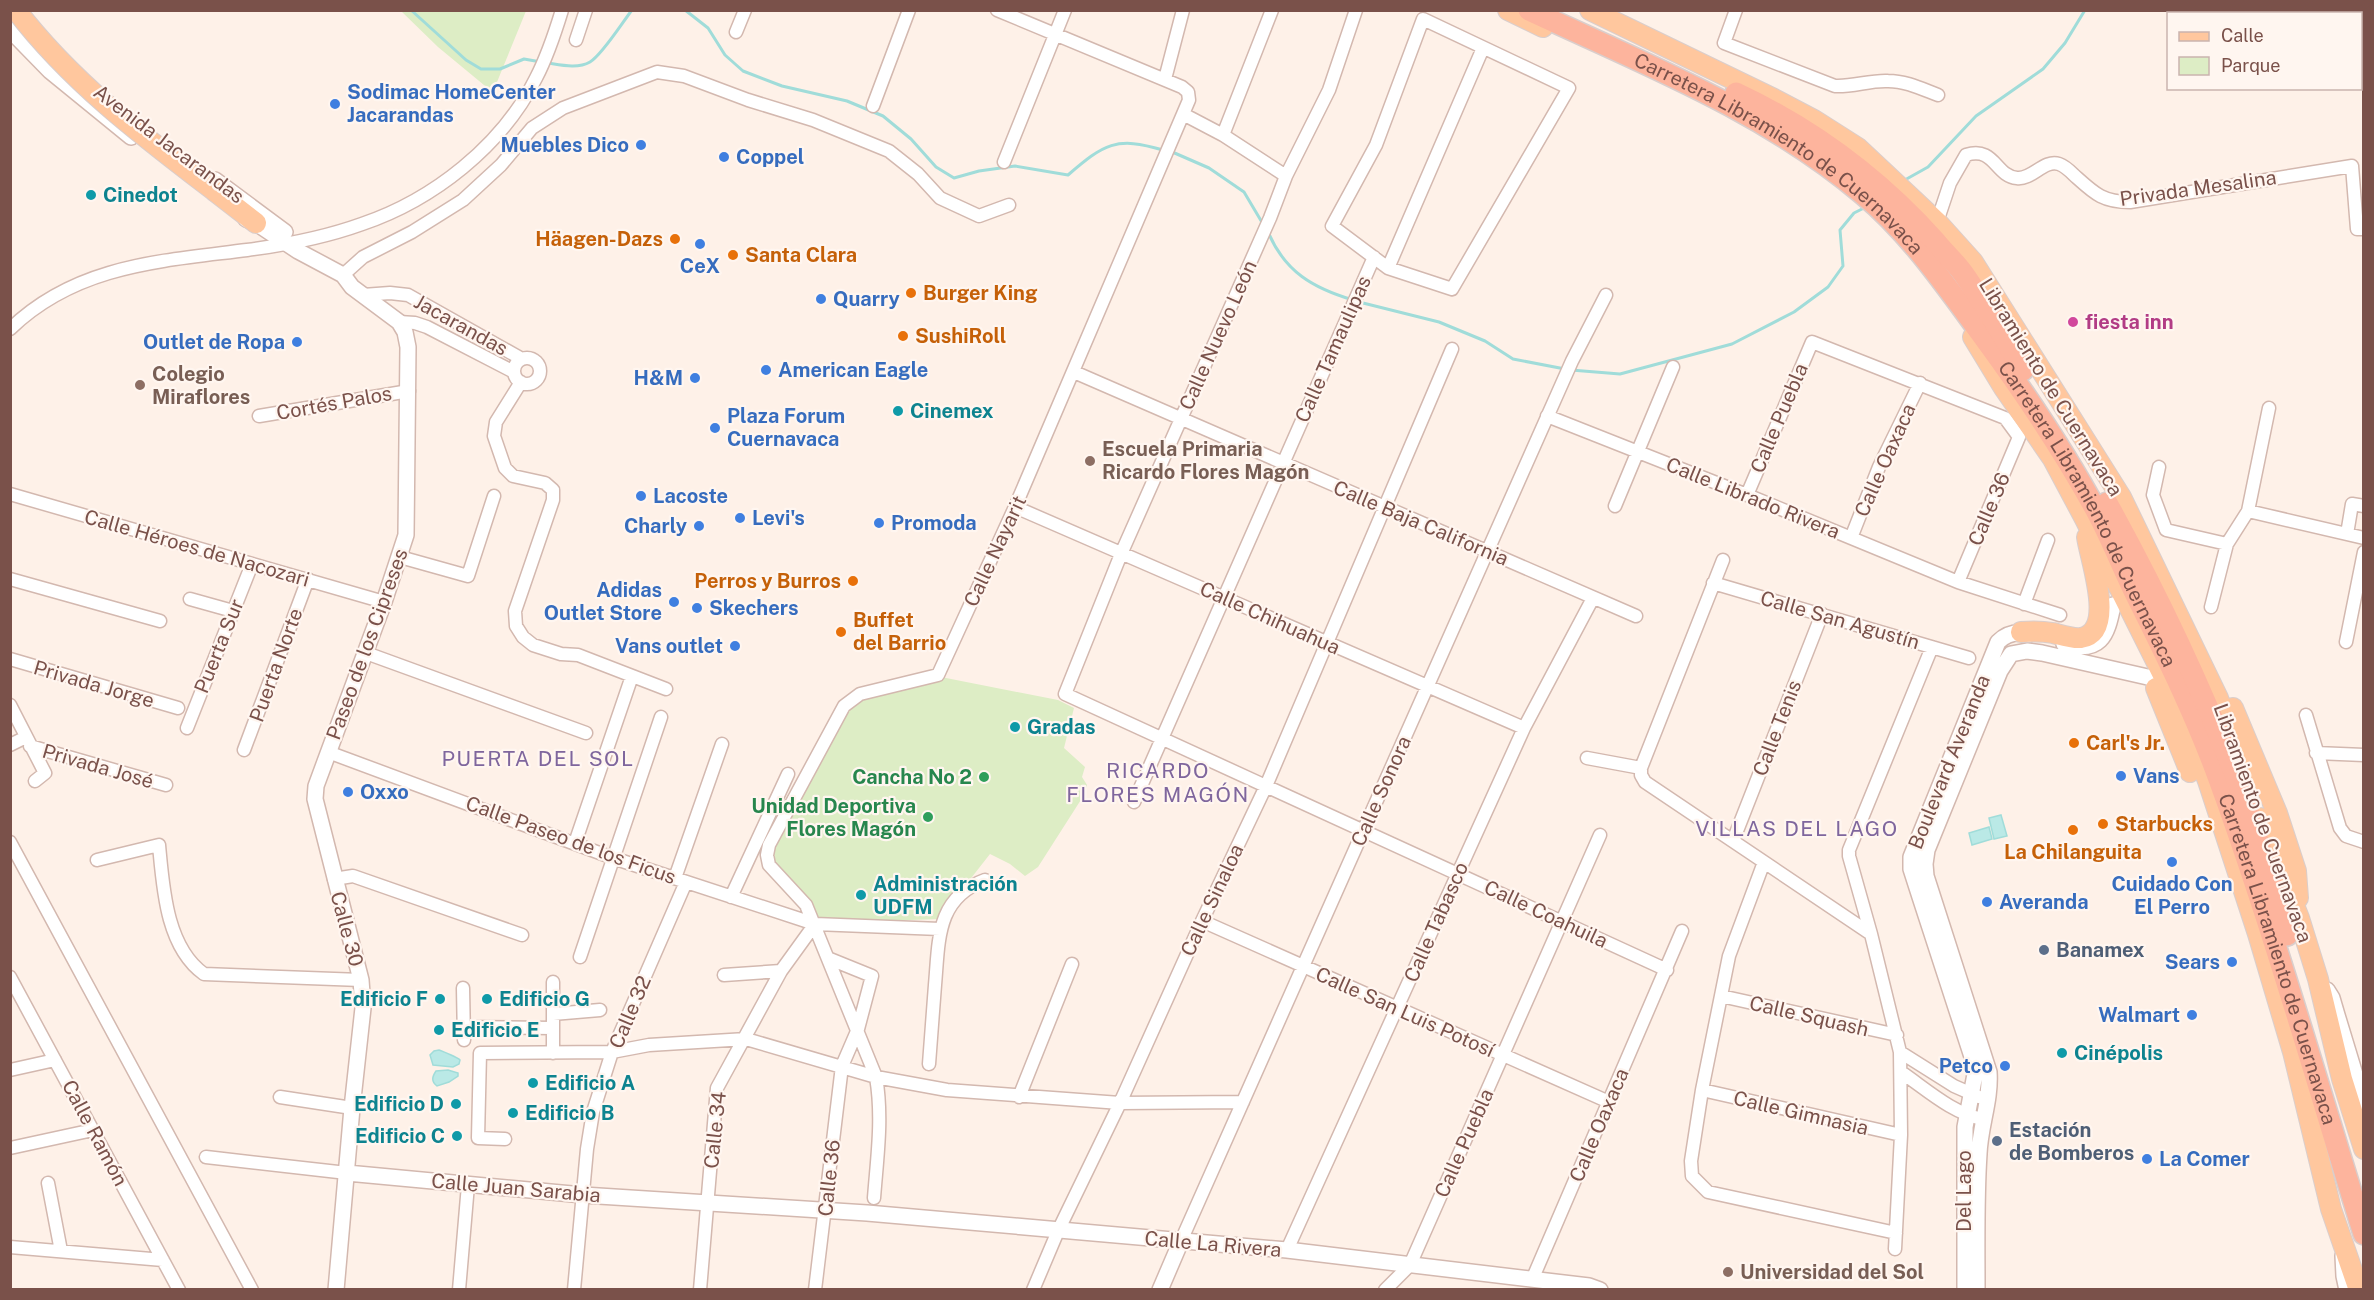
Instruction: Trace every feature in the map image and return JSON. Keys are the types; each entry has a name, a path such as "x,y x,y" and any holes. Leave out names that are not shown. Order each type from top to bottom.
{"highway":[{"name":"Carretera Libramiento de Cuernavaca","path":"1529,10 1751,116 1873,189 1908,203 1962,272 2028,378 2076,447 2162,608 2236,776 2364,1187"},
{"name":"Carretera Libramiento de Cuernavaca","path":"1555,10 1599,33 1771,109 1826,144 1873,189 1879,214 1941,278 2018,383 2098,514 2188,704 2219,779 2270,929 2364,1234"}],"main road":[{"path":"15,10 48,49 135,130 256,223"},
{"path":"1508,10 1747,124 1824,173 1873,189"},
{"path":"1590,10 1814,120 1858,148 1873,189"},
{"name":"Libramiento de Cuernavaca","path":"1908,203 1937,222 1973,262 2121,497 2218,698 2246,781 2299,918 2318,979 2342,1079 2364,1149"},
{"name":"Libramiento de Cuernavaca","path":"1879,214 1935,283 1971,333 2004,388 2053,459 2180,709 2208,781 2258,934 2293,1052 2316,1155 2359,1290"},
{"path":"2021,632 2035,630 2081,638 2093,632 2099,622 2101,609 2089,552 2085,519"},
{"path":"2154,546 2235,711 2277,813 2296,871 2299,918"},
{"path":"2102,577 2113,605 2152,678 2206,812 2236,896 2258,934"}],"street":[{"name":"Avenida Jacarandas","path":"15,10 65,62 123,114 293,245"},
{"path":"10,329 45,302 74,285 104,273 178,258 293,245 363,224 423,195 481,151 503,129 536,78 562,10"},
{"path":"576,40 586,10"},
{"path":"736,32 745,10"},
{"path":"873,105 909,10"},
{"path":"997,10 1165,79 1183,10"},
{"path":"1004,162 1065,10"},
{"path":"1223,135 1272,10"},
{"name":"Calle Nuevo León","path":"1065,694 1121,554 1270,218 1286,176 1329,90 1356,10"},
{"path":"1736,10 1724,43 1835,86 1850,87 1887,80 1910,84 1938,95"},
{"name":"Calle Tamaulipas","path":"1423,19 1483,48 1569,88 1452,289 1388,268 1332,226 1376,145 1423,19"},
{"name":"Avenida Jacarandas","path":"10,30 53,75 115,124 229,209 344,275 352,287 399,322"},
{"path":"1388,268 1483,48"},
{"path":"53,75 65,62"},
{"path":"344,275 363,257 412,232 463,200 501,165 532,129 563,108 657,72 684,76 748,100 813,120 889,151 918,174 940,198 979,216 1009,205"},
{"name":"Calle Nayarit","path":"815,924 806,905 769,866 767,855 775,832 844,706 860,694 938,675 1074,372 1189,100 1188,92 1165,79"},
{"path":"1183,114 1223,135 1286,176"},
{"name":"Privada Mesalina","path":"1937,222 1950,183 1966,154 1976,152 1985,154 2010,177 2024,178 2050,163 2062,165 2098,196 2114,202 2130,202 2358,169 2357,229 2364,229"},
{"name":"Calle Tamaulipas","path":"1134,802 1374,257"},
{"name":"Jacarandas","path":"363,295 390,293 408,296 522,359"},
{"name":"Calle Sonora","path":"1160,1290 1563,380 1606,295"},
{"name":"Jacarandas","path":"399,322 416,323 428,327 517,377"},
{"name":"Paseo de los Cipreses","path":"328,752 366,653 406,535 408,347 405,332 399,322"},
{"name":"Calle Puebla","path":"1747,495 1812,342 1920,383"},
{"name":"Calle Sinaloa","path":"1033,1290 1058,1231 1120,1103 1266,786 1452,349"},
{"path":"517,377 531,383 536,381 540,373 535,360 522,359 516,364 517,377 496,422 494,436 505,468 513,476 545,483 553,489 553,500 515,611 516,626 523,637 533,645 561,654 578,655 666,689"},
{"path":"1615,506 1673,367"},
{"name":"Calle Baja California","path":"1074,372 1636,616"},
{"name":"Calle 36","path":"1920,383 2005,418 2019,437 1959,582"},
{"name":"Calle Oaxaca","path":"1851,538 1879,467 1920,383"},
{"name":"Cortés Palos","path":"260,416 409,391"},
{"path":"2211,607 2227,544 2248,511 2269,408"},
{"name":"Calle Librado Rivera","path":"1547,417 1747,495 1959,582 2060,615"},
{"path":"2159,467 2153,495 2166,530 2227,544"},
{"name":"Calle Héroes de Nacozari","path":"10,494 384,602"},
{"path":"400,557 468,576 494,496"},
{"path":"2347,534 2352,504 2364,506"},
{"name":"Calle Chihuahua","path":"1015,507 1524,728"},
{"path":"2248,511 2364,538"},
{"path":"2024,604 2048,540"},
{"path":"2346,642 2364,552"},
{"path":"1723,560 1641,768 1641,775 1645,782 1871,934"},
{"name":"Puerta Sur","path":"187,728 252,564"},
{"path":"10,579 160,621"},
{"name":"Puerta Norte","path":"244,750 308,579"},
{"name":"Calle San Agustín","path":"1713,583 1932,647 1849,850 1900,1052 1901,1135 1895,1249"},
{"name":"Calle Tabasco","path":"1287,1250 1524,728 1593,598"},
{"path":"190,599 233,611"},
{"name":"Boulevard Averanda","path":"1988,1103 1989,1072 1960,1000 1911,857 2004,664 2011,654 2043,646 2095,645 2106,634 2113,605"},
{"name":"Calle Tenis","path":"1733,841 1822,614"},
{"name":"Boulevard Averanda","path":"1939,802 1998,642 2010,634 2021,632 2043,646 2152,678"},
{"path":"1932,647 1968,658"},
{"path":"366,653 586,732"},
{"name":"Privada Jorge","path":"10,659 178,708"},
{"path":"575,843 632,676"},
{"name":"Calle Coahuila","path":"1065,694 1667,970"},
{"path":"10,705 45,773 35,781"},
{"path":"2306,716 2340,828 2346,836 2364,842"},
{"path":"580,957 661,717"},
{"path":"10,745 28,742"},
{"name":"Privada José","path":"28,742 166,785"},
{"name":"Calle 32","path":"574,1290 593,1112 612,1052 680,880 722,744"},
{"name":"Calle Paseo de los Ficus","path":"328,752 614,858 815,924 940,929"},
{"name":"Calle 30","path":"328,752 316,786 315,799 361,980 363,1008 336,1290"},
{"path":"2316,753 2364,755"},
{"path":"1587,758 1641,768"},
{"path":"731,897 788,774"},
{"name":"Calle Puebla","path":"1410,1265 1600,836"},
{"path":"10,842 252,1290"},
{"path":"97,860 159,845 164,891 173,934 196,969 204,974 361,980"},
{"path":"1764,862 1729,956 1701,1090 1691,1161 1692,1176 1708,1192 1896,1233"},
{"path":"334,879 353,876 522,935"},
{"path":"929,1064 940,929 950,905 959,893 985,879"},
{"name":"Calle San Luis Potosí","path":"1202,921 1609,1102"},
{"path":"815,924 876,1077 880,1098 880,1125 874,1198"},
{"name":"Calle 34","path":"700,1290 717,1088 781,972 815,924"},
{"name":"Calle Oaxaca","path":"1533,1280 1682,931"},
{"name":"Calle 36","path":"815,1290 842,1066 858,1029 872,976 830,959"},
{"path":"1019,1097 1072,964"},
{"path":"724,975 781,972"},
{"name":"Calle Ramón","path":"10,977 14,992 55,1060 179,1290"},
{"path":"2318,979 2332,998 2364,1104"},
{"path":"553,982 553,1053"},
{"path":"463,988 464,1034 553,1028"},
{"name":"Calle Squash","path":"1721,996 1897,1035"},
{"name":"Boulevard Averanda","path":"1960,1000 1976,1069 1972,1093"},
{"path":"553,1014 600,1010"},
{"path":"505,1138 478,1138 480,1053 612,1052 649,1045 746,1039 876,1077 947,1090 1120,1103 1243,1102"},
{"path":"1900,1052 1954,1086 1988,1103"},
{"path":"10,1070 55,1060"},
{"path":"1901,1072 1966,1115 1983,1119"},
{"name":"Calle Gimnasia","path":"1701,1090 1901,1135"},
{"name":"Del Lago","path":"1972,1093 1966,1115 1971,1151 1977,1290"},
{"path":"280,1097 352,1108"},
{"name":"Del Lago","path":"1965,1290 1971,1151 1988,1103"},
{"path":"10,1148 93,1130"},
{"name":"Calle Juan Sarabia","path":"206,1157 583,1195 826,1210"},
{"path":"48,1183 61,1251"},
{"path":"459,1290 468,1185"},
{"name":"Calle La Rivera","path":"826,1210 1287,1250 1589,1286 1600,1290"},
{"path":"2343,1244 2347,1290"},
{"path":"10,1248 163,1260"},
{"path":"1385,1290 1410,1265"}],"green space":[{"path":"401,11 526,11 497,82 490,90 438,47"},
{"name":"Unidad Deportiva Flores Magón","path":"941,677 1058,700 1074,708 1064,748 1085,767 1082,777 1087,785 1084,795 1038,867 1025,876 1010,864 990,854 939,919 822,923 810,902 772,864 771,855 776,834 847,707 859,698"}],"water":[{"path":"2001,815 2007,836 1994,839 1989,818"},
{"path":"1989,827 1992,839 1972,845 1969,833"},
{"path":"439,1050 460,1060 459,1064 453,1067 433,1065 430,1055"},
{"path":"448,1070 458,1073 458,1076 437,1086 433,1079 436,1071"}],"waterway":[{"path":"411,10 466,60 481,69 500,69 524,59 541,62"},
{"path":"548,63 575,66 590,62 606,46 632,10"},
{"path":"685,10 708,28 725,55 743,71 782,86 847,101 883,116 911,139 936,167 954,178 979,171 1015,166 1068,175 1091,156 1111,146 1133,144 1163,150"},
{"path":"1903,181 1928,167 1976,116 2043,69 2065,43 2085,10"},
{"path":"1170,151 1209,168 1244,192 1263,224"},
{"path":"1571,370 1620,374 1732,344 1794,312 1828,287 1843,266 1840,230 1854,213 1866,207"},
{"path":"1268,232 1275,246 1292,268 1313,284 1353,300"},
{"path":"1359,302 1439,322 1485,341 1513,359 1565,369"}],"place":[{"name":"Sodimac HomeCenter Jacarandas","path":"335,104"},
{"name":"Muebles Dico","path":"641,145"},
{"name":"Coppel","path":"724,157"},
{"name":"Cinedot","path":"91,195"},
{"name":"Häagen-Dazs","path":"675,239"},
{"name":"CeX","path":"700,244"},
{"name":"Santa Clara","path":"733,255"},
{"name":"Burger King","path":"911,293"},
{"name":"Quarry","path":"821,299"},
{"name":"fiesta inn","path":"2073,322"},
{"name":"SushiRoll","path":"903,336"},
{"name":"Outlet de Ropa","path":"297,342"},
{"name":"American Eagle","path":"766,370"},
{"name":"H&M","path":"695,378"},
{"name":"Colegio Miraflores","path":"140,385"},
{"name":"Cinemex","path":"898,411"},
{"name":"Plaza Forum Cuernavaca","path":"715,428"},
{"name":"Escuela Primaria Ricardo Flores Magón","path":"1090,461"},
{"name":"Lacoste","path":"641,496"},
{"name":"Levi's","path":"740,518"},
{"name":"Promoda","path":"879,523"},
{"name":"Charly","path":"699,526"},
{"name":"Perros y Burros","path":"853,581"},
{"name":"Adidas Outlet Store","path":"674,602"},
{"name":"Skechers","path":"697,608"},
{"name":"Buffet del Barrio","path":"841,632"},
{"name":"Vans outlet","path":"735,646"},
{"name":"Gradas","path":"1015,727"},
{"name":"Carl's Jr.","path":"2074,743"},
{"name":"Vans","path":"2121,776"},
{"name":"Cancha No 2","path":"984,777"},
{"name":"Oxxo","path":"348,792"},
{"name":"Unidad Deportiva Flores Magón","path":"928,817"},
{"name":"Starbucks","path":"2103,824"},
{"name":"La Chilanguita","path":"2073,830"},
{"name":"Cuidado Con El Perro","path":"2172,862"},
{"name":"Administración UDFM","path":"861,895"},
{"name":"Averanda","path":"1987,902"},
{"name":"Banamex","path":"2044,950"},
{"name":"Sears","path":"2232,962"},
{"name":"Edificio F","path":"440,999"},
{"name":"Edificio G","path":"487,999"},
{"name":"Walmart","path":"2192,1015"},
{"name":"Edificio E","path":"439,1030"},
{"name":"Cinépolis","path":"2062,1053"},
{"name":"Petco","path":"2005,1066"},
{"name":"Edificio A","path":"533,1083"},
{"name":"Edificio D","path":"456,1104"},
{"name":"Edificio B","path":"513,1113"},
{"name":"Edificio C","path":"457,1136"},
{"name":"Estación de Bomberos","path":"1997,1141"},
{"name":"La Comer","path":"2147,1159"},
{"name":"Universidad del Sol","path":"1728,1272"}],"district":[{"name":"PUERTA DEL SOL","path":"538,758"},
{"name":"RICARDO FLORES MAGÓN","path":"1158,782"},
{"name":"VILLAS DEL LAGO","path":"1797,828"}]}
